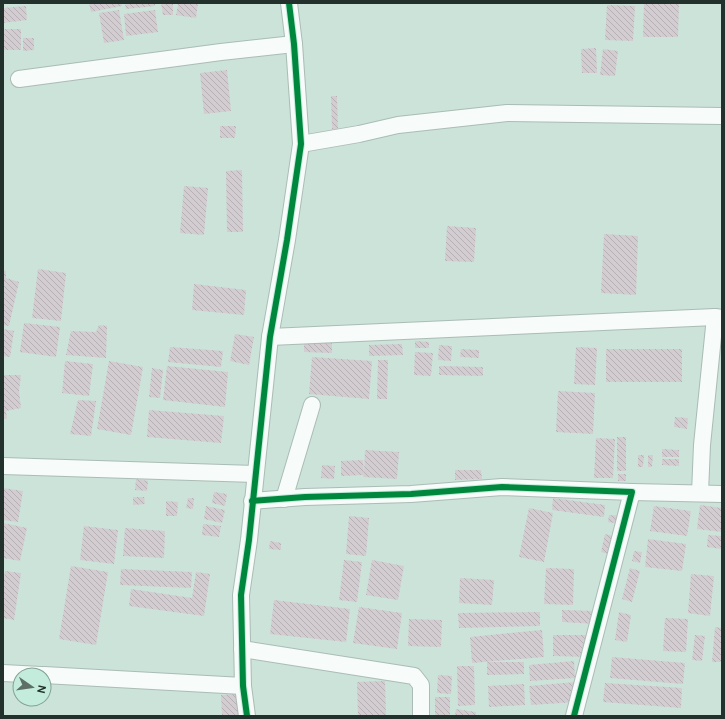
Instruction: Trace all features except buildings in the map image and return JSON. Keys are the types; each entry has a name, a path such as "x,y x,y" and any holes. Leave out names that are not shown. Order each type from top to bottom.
{"street":[{"path":"247,716 243,686 242,595 270,337 287,240 301,144 294,44 289,3"},
{"path":"19,79 221,52 294,44"},
{"path":"301,144 359,134 398,125 507,113 722,116"},
{"path":"270,337 719,317 702,445 700,494"},
{"path":"284,499 312,405"},
{"path":"3,466 255,474"},
{"path":"252,501 411,494 502,487 722,494"},
{"path":"574,716 632,492"},
{"path":"242,649 414,676 421,685 421,716"},
{"path":"52,675 243,686"}],"cycle path":[{"path":"247,716 243,686 241,595 249,540 270,337 287,240 301,144 294,44 289,3"},
{"path":"252,501 305,497 411,494 502,487 632,492 574,716"}]}
